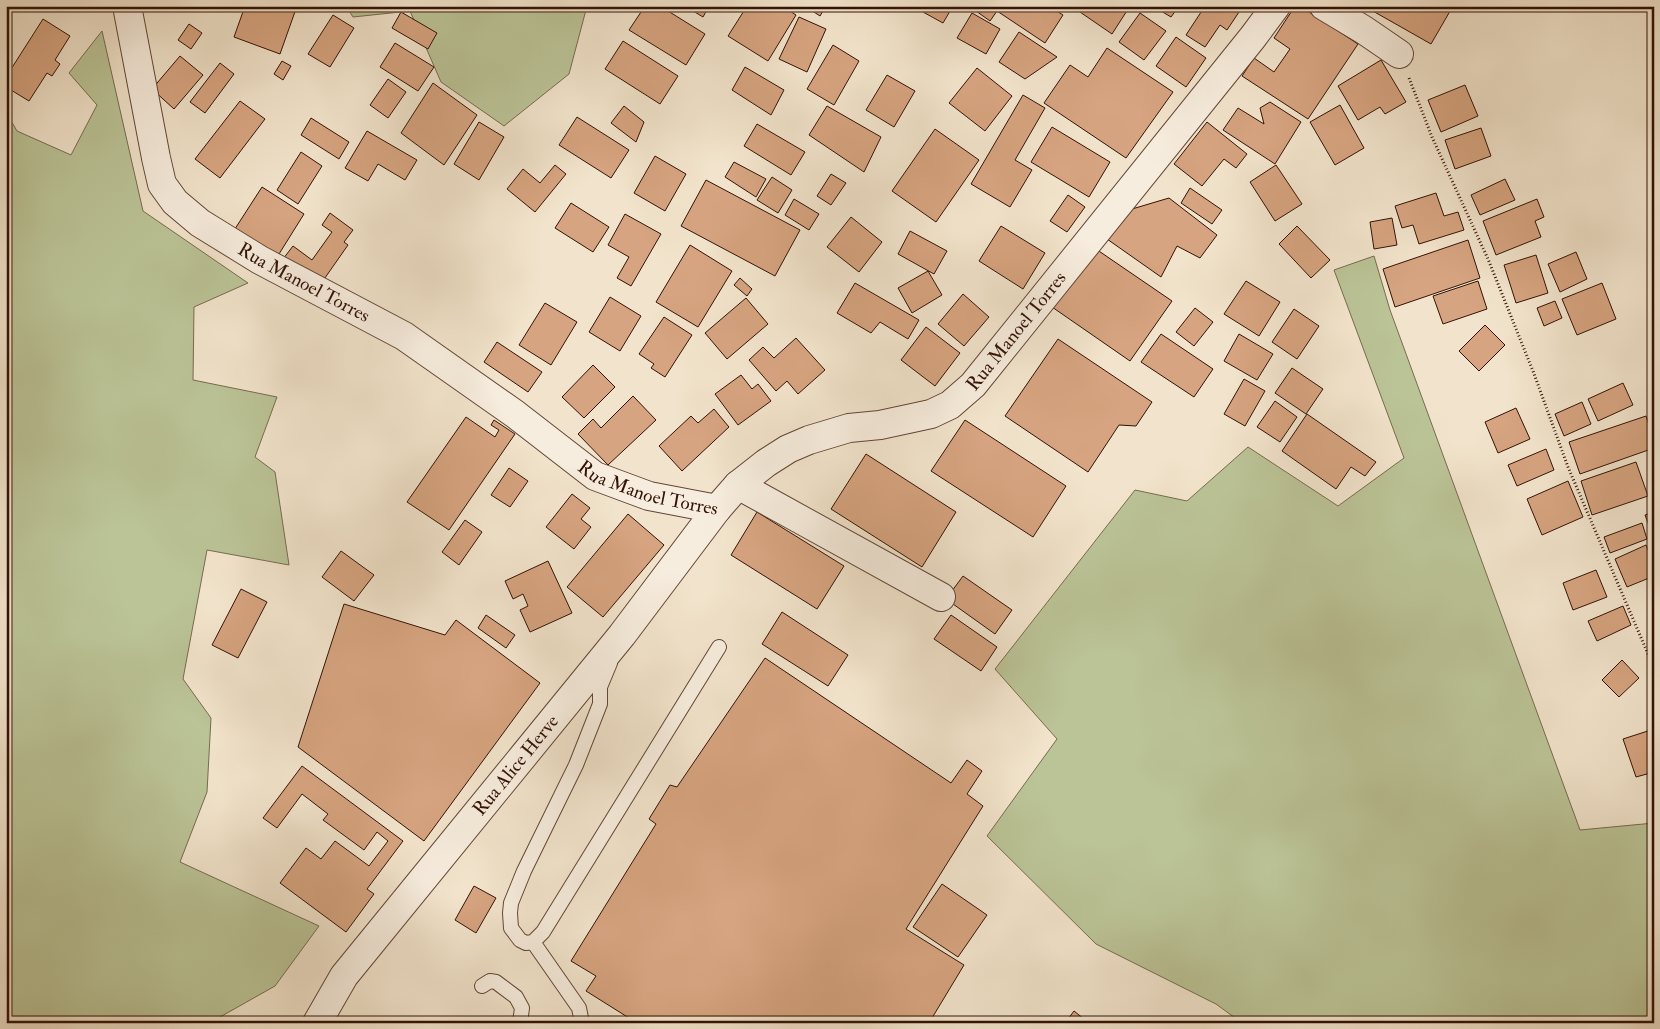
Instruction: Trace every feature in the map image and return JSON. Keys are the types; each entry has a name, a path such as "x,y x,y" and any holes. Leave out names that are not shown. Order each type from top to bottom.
{"street":[{"name":"Rua Manoel Torres","path":"128,6 162,184 175,202 200,223 260,260 404,336 515,414 595,476 649,496 717,509 738,485 788,449 809,440 849,428 931,414 950,405 986,369 1276,6"},
{"path":"1324,6 1399,54"},
{"path":"738,485 941,596"},
{"name":"Rua Alice Herve","path":"317,1023 344,976 622,635 717,509"}],"lane":[{"path":"622,635 600,687 600,704 576,765 524,871 511,903 511,928 520,940 526,943 533,942 543,932 720,648"},
{"path":"533,942 580,1008 582,1023"},
{"path":"482,986 490,981 496,982 516,998 522,1008 520,1023"}],"path":[{"path":"1399,54 1432,137 1488,259 1533,371 1568,467 1654,668"}],"green space":[{"path":"346,6 587,6 569,74 504,126 441,82 410,11 353,17"},
{"path":"102,31 143,211 248,283 194,307 193,380 277,397 255,457 275,472 289,565 207,550 183,679 211,718 207,792 180,862 319,926 275,986 220,1017 216,1023 6,1023 6,112 17,131 71,155 97,105 69,73"},
{"path":"1374,256 1390,310 1580,830 1654,823 1654,1023 1242,1023 1216,1004 1096,944 987,836 1057,739 995,669 1135,490 1187,501 1248,447 1338,506 1404,458 1334,270"}],"building":[{"path":"245,6 297,6 280,54 234,37"},
{"path":"645,6 660,6 705,34 686,65 629,30"},
{"path":"685,6 709,6 703,17"},
{"path":"747,6 782,6 796,15 768,61 728,36"},
{"path":"805,6 826,6 820,16"},
{"path":"926,6 953,6 943,23 923,12"},
{"path":"969,6 1049,6 1063,15 1045,43 997,11 990,21"},
{"path":"1084,6 1130,6 1112,34 1080,12"},
{"path":"1164,6 1179,6 1171,17 1161,11"},
{"path":"1205,6 1243,6 1227,30 1220,25 1205,47 1186,35"},
{"path":"1295,6 1300,6 1358,44 1308,119 1242,76 1254,58 1274,72 1290,49 1274,38"},
{"path":"1364,6 1453,6 1431,44"},
{"path":"401,12 437,33 428,49 392,28"},
{"path":"972,13 1000,29 986,54 957,38"},
{"path":"1140,13 1166,31 1144,60 1119,42"},
{"path":"333,15 354,28 330,67 308,54"},
{"path":"799,17 826,29 807,72 779,59"},
{"path":"43,19 70,36 55,60 60,64 52,76 47,73 29,101 6,87 6,77"},
{"path":"189,24 202,33 191,49 178,40"},
{"path":"1019,32 1057,57 1025,79 999,62"},
{"path":"1176,37 1206,58 1186,87 1156,66"},
{"path":"623,41 678,76 660,104 605,69"},
{"path":"395,43 434,67 418,91 380,67"},
{"path":"833,45 859,61 834,105 807,89"},
{"path":"1107,48 1173,92 1126,158 1044,103 1070,65 1088,77"},
{"path":"180,56 203,75 174,109 152,89"},
{"path":"1381,60 1406,102 1385,114 1380,107 1358,120 1338,86"},
{"path":"282,61 291,66 283,80 274,74"},
{"path":"220,63 234,74 205,113 190,102"},
{"path":"745,67 784,90 771,115 732,90"},
{"path":"977,68 1012,96 985,131 949,103"},
{"path":"887,75 915,91 894,127 866,110"},
{"path":"388,79 406,92 388,118 370,105"},
{"path":"433,83 477,115 444,165 401,133"},
{"path":"1465,85 1478,116 1441,132 1428,100"},
{"path":"1023,95 1045,108 1015,160 1032,170 1010,207 971,184"},
{"path":"240,101 265,119 220,178 195,159"},
{"path":"1270,102 1301,122 1275,164 1223,130 1238,108 1264,124 1260,108"},
{"path":"1340,105 1364,148 1335,165 1310,122"},
{"path":"624,106 644,122 636,142 611,123"},
{"path":"827,106 881,137 864,172 809,135"},
{"path":"577,117 629,150 611,178 559,145"},
{"path":"311,118 349,142 339,159 301,135"},
{"path":"479,122 504,137 479,180 454,164"},
{"path":"1207,122 1247,154 1236,168 1224,159 1202,186 1174,164"},
{"path":"757,124 805,152 791,175 744,146"},
{"path":"1052,127 1110,162 1089,197 1031,162"},
{"path":"1481,128 1491,156 1455,169 1445,140"},
{"path":"935,129 979,160 936,222 892,191"},
{"path":"367,131 417,160 405,180 378,164 368,181 345,168"},
{"path":"301,152 322,166 298,204 277,190"},
{"path":"655,156 686,174 665,211 634,193"},
{"path":"734,162 766,179 756,197 725,177"},
{"path":"555,165 566,174 535,212 507,189 523,169 540,183"},
{"path":"1276,165 1302,204 1275,221 1250,182"},
{"path":"831,174 846,183 831,205 817,196"},
{"path":"772,177 792,190 778,213 757,200"},
{"path":"1505,179 1515,200 1480,215 1471,195"},
{"path":"706,180 800,230 775,276 681,226"},
{"path":"262,187 304,214 274,262 231,235"},
{"path":"1190,188 1222,210 1212,224 1181,203"},
{"path":"1436,193 1444,216 1458,212 1464,230 1419,244 1413,225 1402,228 1395,206"},
{"path":"1068,195 1085,207 1067,232 1050,221"},
{"path":"1169,198 1217,235 1200,258 1177,246 1161,277 1107,239 1132,209"},
{"path":"794,199 819,214 809,230 785,215"},
{"path":"1537,199 1544,217 1535,221 1541,237 1496,255 1483,221"},
{"path":"571,203 609,227 593,252 555,228"},
{"path":"330,213 353,230 344,242 348,245 320,285 283,259 293,246 312,260 332,232 322,225"},
{"path":"625,214 661,234 631,286 617,278 629,257 608,245"},
{"path":"851,217 882,242 859,272 827,247"},
{"path":"1392,218 1397,245 1374,249 1370,222"},
{"path":"1001,226 1045,253 1023,289 979,261"},
{"path":"1297,226 1330,260 1311,278 1279,244"},
{"path":"910,231 947,251 934,274 898,254"},
{"path":"1468,240 1480,278 1395,307 1383,269"},
{"path":"690,245 732,271 698,327 656,302"},
{"path":"1093,247 1172,301 1130,361 1052,307"},
{"path":"1576,252 1587,279 1560,292 1548,264"},
{"path":"1536,255 1548,293 1516,303 1504,265"},
{"path":"928,271 942,295 912,313 898,288"},
{"path":"740,278 752,289 747,296 734,285"},
{"path":"1246,281 1280,302 1259,336 1224,314"},
{"path":"1478,281 1487,309 1443,324 1433,296"},
{"path":"855,283 919,320 908,339 880,322 871,333 837,313"},
{"path":"1602,283 1616,319 1577,335 1562,299"},
{"path":"963,294 989,317 964,346 938,324"},
{"path":"610,297 641,316 620,351 589,332"},
{"path":"746,298 768,324 727,359 705,333"},
{"path":"1555,301 1562,318 1544,326 1537,308"},
{"path":"545,303 577,322 551,365 519,345"},
{"path":"1195,308 1213,322 1194,346 1176,332"},
{"path":"1294,309 1319,326 1297,359 1272,342"},
{"path":"664,317 692,335 665,377 651,368 654,364 639,354"},
{"path":"1485,325 1505,345 1479,371 1459,351"},
{"path":"926,327 960,353 935,386 901,360"},
{"path":"1161,334 1213,369 1194,397 1141,362"},
{"path":"1239,334 1273,354 1257,380 1224,361"},
{"path":"796,338 825,370 798,394 787,381 776,391 749,360 763,347 774,358"},
{"path":"1058,339 1152,402 1136,426 1119,425 1088,472 1005,416"},
{"path":"497,342 542,372 528,392 484,362"},
{"path":"593,365 615,387 584,418 562,397"},
{"path":"1292,368 1323,389 1306,414 1275,393"},
{"path":"741,375 752,389 758,384 771,401 738,425 715,394"},
{"path":"1244,379 1265,391 1245,426 1224,414"},
{"path":"1623,383 1633,405 1598,421 1588,399"},
{"path":"633,396 656,420 608,465 578,434 593,419 601,428"},
{"path":"1275,401 1297,417 1280,442 1257,427"},
{"path":"1582,402 1591,424 1564,436 1555,414"},
{"path":"1516,408 1530,439 1498,453 1485,422"},
{"path":"714,409 729,427 682,471 659,446 691,416 698,423"},
{"path":"1307,414 1376,462 1365,476 1351,467 1336,489 1282,451"},
{"path":"1646,416 1654,439 1654,448 1580,474 1569,442"},
{"path":"466,417 495,437 499,430 491,425 494,420 515,434 449,530 407,502"},
{"path":"965,420 1066,486 1033,537 931,471"},
{"path":"1546,449 1554,470 1517,486 1508,465"},
{"path":"866,454 956,512 922,567 831,509"},
{"path":"1636,462 1648,496 1592,515 1581,481"},
{"path":"509,468 528,481 510,507 491,495"},
{"path":"1568,481 1583,517 1542,535 1527,499"},
{"path":"572,494 590,508 581,519 591,527 574,549 546,527"},
{"path":"757,512 844,566 817,609 731,555"},
{"path":"1654,512 1654,539 1645,515"},
{"path":"628,514 664,545 603,617 567,587"},
{"path":"465,520 482,532 459,565 442,552"},
{"path":"1642,523 1647,539 1610,553 1604,537"},
{"path":"1646,545 1654,563 1654,576 1627,587 1615,559"},
{"path":"341,551 374,575 354,601 322,577"},
{"path":"548,561 572,613 530,632 520,610 528,606 523,594 513,599 505,581"},
{"path":"1596,570 1607,597 1573,610 1563,583"},
{"path":"963,576 1012,610 995,634 946,599"},
{"path":"241,589 267,602 238,658 212,645"},
{"path":"344,604 445,635 456,620 540,683 424,841 298,747"},
{"path":"1623,606 1631,625 1597,641 1588,621"},
{"path":"782,612 848,655 828,686 762,644"},
{"path":"486,615 515,635 506,648 478,628"},
{"path":"951,615 997,647 981,671 934,639"},
{"path":"765,658 951,783 967,760 982,771 967,794 983,806 906,929 964,965 929,1023 637,1023 586,991 596,976 571,961 656,824 649,819 670,785 677,787"},
{"path":"1622,660 1639,678 1619,697 1602,680"},
{"path":"1654,729 1654,772 1636,777 1623,739"},
{"path":"302,766 403,841 367,889 374,894 346,932 280,883 306,848 321,859 335,841 369,866 388,841 377,832 364,850 323,820 328,814 302,794 277,828 263,818"},
{"path":"942,884 987,915 958,957 913,927"},
{"path":"474,886 496,898 476,933 455,920"},
{"path":"1074,1011 1089,1023 1065,1023"}]}
